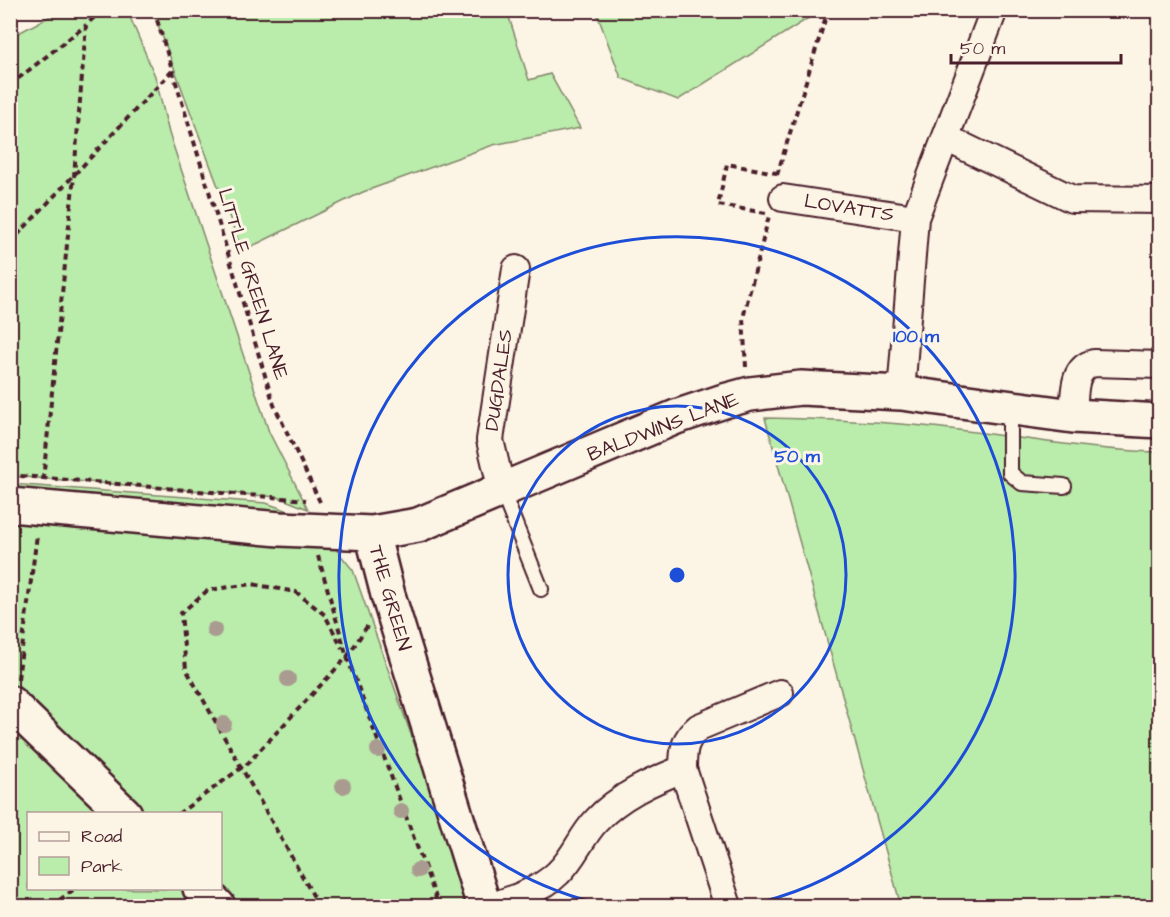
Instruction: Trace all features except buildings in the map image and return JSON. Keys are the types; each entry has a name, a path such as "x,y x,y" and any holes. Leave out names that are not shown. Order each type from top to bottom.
{"street":[{"path":"901,393 915,218 992,11"},
{"path":"946,138 1072,198 1160,201"},
{"name":"LOVATTS","path":"776,206 915,218"},
{"name":"DUGDALES","path":"502,491 490,440 516,269"},
{"path":"1073,416 1077,376 1085,366 1094,363 1160,365"},
{"name":"BALDWINS LANE","path":"372,533 418,525 676,417 750,394 801,388 901,393 1073,416 1160,422"},
{"name":"THE GREEN","path":"31,496 321,513 372,533 388,595 484,906"},
{"path":"728,906 683,769 683,748 689,735 699,727 780,693"},
{"path":"12,705 124,812"},
{"path":"492,906 540,886 557,875 596,821 610,808 635,790 683,769"},
{"path":"202,890 218,906"}],"lane":[{"path":"1010,408 1010,473 1022,483 1064,486"},
{"path":"502,491 542,589"}],"path":[{"path":"10,85 102,10"},
{"name":"LITTLE GREEN LANE","path":"154,10 274,405 321,513"},
{"path":"12,705 31,496 74,176 86,25"},
{"path":"10,243 172,71"},
{"path":"776,173 727,164 718,205 776,206"},
{"path":"10,475 31,496 321,513 317,552 347,657 439,906"},
{"path":"319,906 186,669 181,613 208,590 252,584 296,592 325,615 347,657"},
{"path":"179,812 241,768 347,657 388,595"},
{"path":"51,906 73,890"}],"green space":[{"path":"596,10 820,11 678,100 621,78"},
{"path":"60,11 127,11 130,17 155,76 169,133 269,432 308,509 278,497 11,476 11,37"},
{"path":"153,11 507,11 529,80 550,74 580,128 493,145 363,192 242,251"},
{"path":"765,418 912,425 1074,445 1159,452 1159,906 901,906"},
{"path":"10,484 266,503 300,515 11,497"},
{"path":"10,516 334,547 353,570 426,777 468,906 219,906 219,890 222,890 222,812 124,812 11,703"},
{"path":"10,719 107,812 27,812 27,890 184,890 200,906 11,906"}]}
